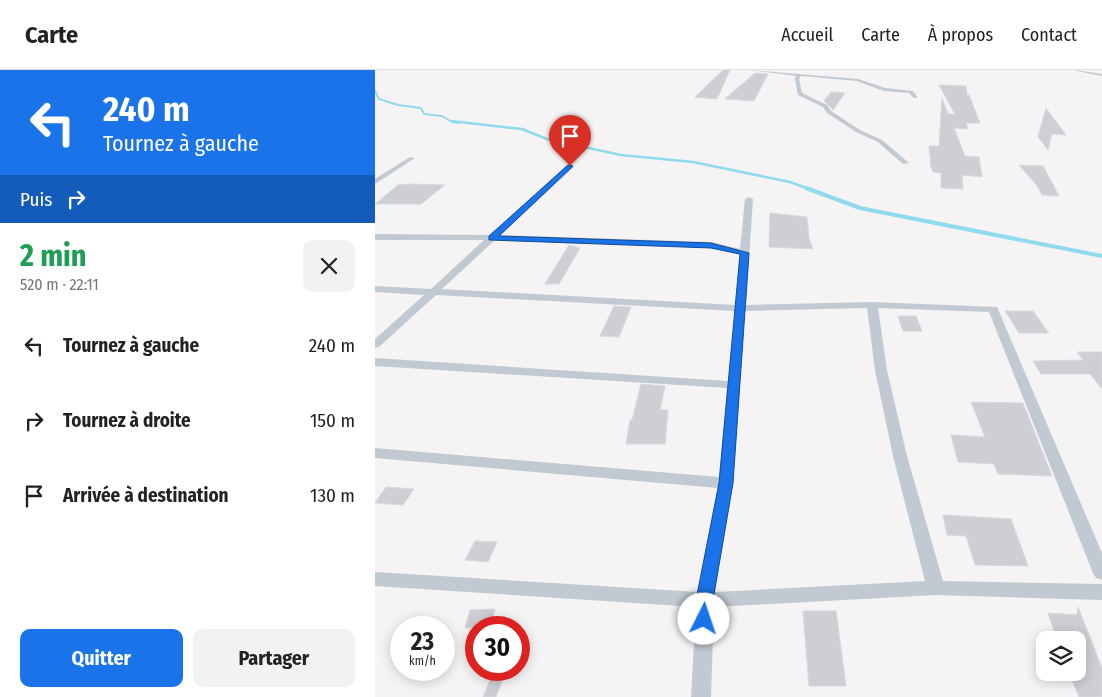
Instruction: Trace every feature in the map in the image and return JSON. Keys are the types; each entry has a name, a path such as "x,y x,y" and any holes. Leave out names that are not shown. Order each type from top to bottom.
{"street":[{"path":"752,70 858,80 884,89 911,92 916,97"},
{"path":"1077,70 1102,75"},
{"path":"799,75 797,79 800,85 800,94 825,106 829,112 858,131 880,141 905,163"},
{"path":"375,182 412,158"},
{"path":"375,344 570,166"},
{"path":"701,697 705,600 726,483 749,199"},
{"path":"375,237 492,238 711,245 744,253"},
{"path":"375,289 740,308 871,305 993,309 1102,573"},
{"path":"871,305 881,370 898,447 935,588"},
{"path":"375,362 734,385"},
{"path":"375,453 726,483"},
{"path":"375,579 705,600 935,588 1102,592"}],"building":[{"path":"723,70 730,70 717,99 695,97"},
{"path":"755,73 768,74 754,101 725,99"},
{"path":"939,85 966,86 967,95 969,95 980,123 966,123 968,129 954,128 965,156 979,157 982,177 962,175 963,189 941,188 941,173 933,172 931,167 929,146 939,146 942,98 948,114 955,114"},
{"path":"831,92 845,93 833,110 824,101"},
{"path":"1046,108 1066,135 1052,134 1048,150 1038,137"},
{"path":"1019,165 1043,166 1059,196 1042,195 1038,187"},
{"path":"398,185 445,185 421,204 375,204"},
{"path":"770,213 807,217 809,238 813,249 769,247"},
{"path":"569,245 580,248 559,284 545,284"},
{"path":"614,306 631,307 619,337 600,336"},
{"path":"1005,311 1033,311 1049,333 1019,333"},
{"path":"898,316 916,316 922,331 903,331"},
{"path":"1077,352 1102,352 1102,389 1090,374 1041,374 1033,361 1083,360"},
{"path":"641,384 665,386 660,410 668,410 665,444 626,444 630,420 632,420"},
{"path":"971,402 1023,403 1052,476 998,474 994,464 958,462 951,435 985,437"},
{"path":"386,487 414,489 403,505 375,503"},
{"path":"943,515 1011,519 1028,566 975,565 966,536 947,535"},
{"path":"475,541 497,542 488,562 465,560"},
{"path":"1078,607 1102,668 1102,697 1079,697 1073,681 1086,681 1086,631 1054,631 1048,613 1077,615"},
{"path":"495,609 493,616 468,616 470,610"},
{"path":"803,611 836,611 846,686 809,686"},
{"path":"490,681 502,681 496,697 483,697"}],"waterway":[{"path":"375,91 379,99 398,105 421,108 424,114 442,116 452,122 459,123"},
{"path":"451,121 522,129 547,139 621,155 693,162 790,182 809,189"},
{"path":"806,188 860,208 1102,256"}],"route":[{"path":"570,166 492,238 711,245 744,253 726,483 705,600 704,619"}]}
